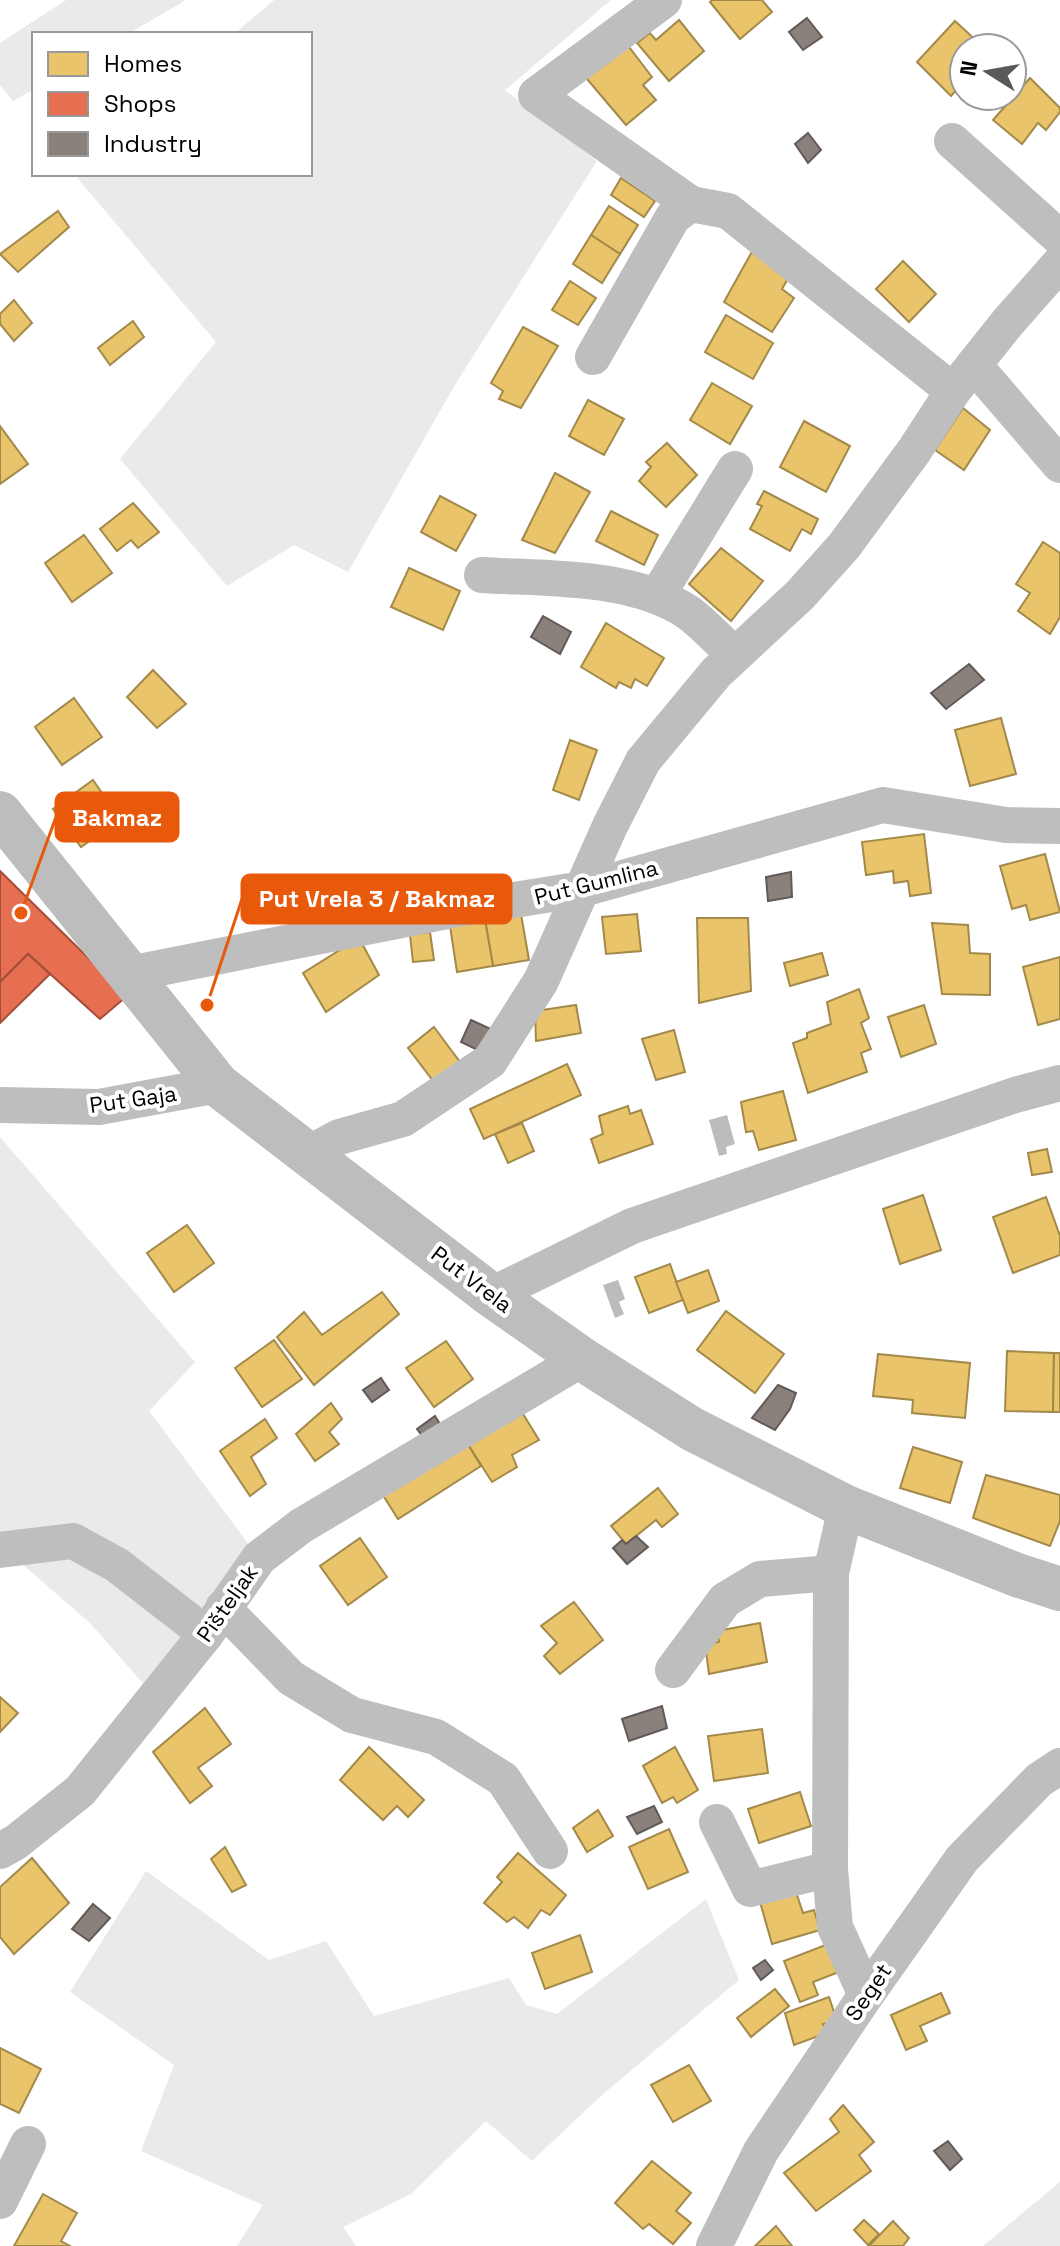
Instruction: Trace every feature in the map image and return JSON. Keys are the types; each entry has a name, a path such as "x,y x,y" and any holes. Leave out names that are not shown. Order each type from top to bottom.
{"main road":[{"name":"Put Vrela","path":"0,813 218,1085 491,1295 582,1359 692,1429 846,1507 1060,1589"}],"street":[{"path":"664,0 536,95 691,204 728,211 964,378 1060,465"},
{"path":"952,141 1060,238"},
{"path":"593,357 673,217 691,204"},
{"path":"308,1154 339,1137 403,1119 490,1061 541,981 610,826 643,761 716,673 800,595 844,546 964,378 1060,263"},
{"path":"657,596 735,469"},
{"path":"482,575 577,581 657,596 689,613 735,655"},
{"name":"Put Gumlina","path":"129,974 457,909 583,889 883,805 1006,825 1060,826"},
{"path":"491,1295 632,1226 1015,1095 1060,1083"},
{"name":"Put Gaja","path":"0,1105 99,1107 218,1085"},
{"name":"Pišteljak","path":"5,1850 80,1791 215,1621 259,1558 301,1526 582,1359"},
{"path":"846,1507 831,1573 830,1869 835,1927 866,1995"},
{"path":"0,1550 73,1541 215,1621 291,1678 352,1715 436,1737 503,1779 550,1851"},
{"path":"673,1670 725,1600 760,1579 831,1573"},
{"name":"Seget","path":"714,2246 761,2151 962,1859 1039,1780 1060,1766"},
{"path":"717,1822 750,1889 830,1869"},
{"path":"0,2201 28,2144"}],"shaded area":[{"path":"66,0 186,0 131,32 32,32 32,90 13,101 0,85 0,43"},
{"path":"274,0 611,0 505,90 597,161 456,383 348,572 294,545 227,586 120,459 216,342 76,176 312,176 312,32 236,32"},
{"path":"727,1115 735,1144 726,1147 727,1154 719,1156 709,1120"},
{"path":"0,1137 195,1362 149,1411 259,1558 156,1698 90,1623 0,1545"},
{"path":"618,1280 625,1299 619,1302 624,1314 615,1318 603,1285"},
{"path":"146,1871 269,1960 326,1941 374,2016 509,1978 526,2005 557,2014 706,1899 739,1980 603,2094 532,2161 486,2121 411,2194 343,2227 356,2246 237,2246 263,2205 141,2151 174,2065 70,1992"},
{"path":"1060,2182 1060,2246 983,2246"}],"building: Homes":[{"path":"762,0 772,12 740,39 710,2"},
{"path":"679,20 704,51 669,81 637,43 650,33 656,40"},
{"path":"955,21 967,32 948,32 948,93 917,62"},
{"path":"623,39 652,77 643,85 656,100 626,125 587,79"},
{"path":"1030,78 1060,108 1060,112 1046,130 1038,123 1022,144 993,120 1000,112 1028,112"},
{"path":"621,178 655,201 644,217 611,195"},
{"path":"609,206 638,225 620,254 591,235"},
{"path":"58,211 69,227 18,272 0,254"},
{"path":"591,235 620,254 602,283 573,264"},
{"path":"754,248 793,270 782,289 794,298 772,332 724,302"},
{"path":"903,261 936,294 909,322 876,289"},
{"path":"570,281 596,298 578,325 552,310"},
{"path":"14,300 32,323 14,341 0,324 0,314"},
{"path":"726,315 773,343 753,379 705,352"},
{"path":"133,321 144,337 110,365 98,348"},
{"path":"523,327 558,346 521,408 499,399 503,391 491,383"},
{"path":"712,383 752,406 730,444 690,420"},
{"path":"588,400 624,419 604,455 569,436"},
{"path":"963,408 990,430 964,470 935,450"},
{"path":"804,421 850,446 826,492 780,467"},
{"path":"0,426 28,464 0,484"},
{"path":"667,443 697,475 666,507 639,481 651,467 646,462"},
{"path":"555,473 590,492 555,553 522,540"},
{"path":"764,491 818,519 811,534 802,529 790,551 750,529 762,506 757,504"},
{"path":"440,496 476,515 456,551 421,532"},
{"path":"133,503 159,532 138,548 131,540 117,551 100,529"},
{"path":"611,511 658,535 644,565 596,541"},
{"path":"84,535 112,573 72,602 45,563"},
{"path":"1043,542 1060,553 1060,617 1050,634 1018,611 1030,593 1016,584"},
{"path":"721,548 763,581 731,621 689,584"},
{"path":"409,568 460,591 443,630 391,607"},
{"path":"606,623 664,658 647,686 635,679 631,688 619,682 616,688 581,667"},
{"path":"153,670 186,704 157,728 127,697"},
{"path":"74,698 102,737 62,765 35,727"},
{"path":"1001,718 1016,774 970,786 955,730"},
{"path":"570,740 597,750 579,800 553,790"},
{"path":"93,780 120,819 81,847 53,809"},
{"path":"924,834 931,893 910,896 908,881 894,883 893,871 866,875 862,842"},
{"path":"1045,854 1060,912 1030,920 1026,905 1012,909 1000,866"},
{"path":"521,914 529,960 493,966 485,920"},
{"path":"637,914 641,951 606,954 602,917"},
{"path":"697,918 748,918 751,991 699,1003"},
{"path":"485,920 493,966 457,972 450,926"},
{"path":"932,923 968,925 970,953 990,954 990,995 942,994"},
{"path":"430,932 434,960 413,962 410,935"},
{"path":"359,938 379,975 326,1012 303,973"},
{"path":"822,953 828,975 790,986 784,963"},
{"path":"1060,957 1060,1019 1038,1025 1023,967"},
{"path":"859,989 869,1018 861,1023 871,1049 861,1053 867,1072 808,1093 793,1043 807,1038 807,1033 831,1024 827,1002"},
{"path":"576,1005 581,1033 536,1041 535,1011"},
{"path":"924,1005 936,1044 901,1057 888,1017"},
{"path":"434,1027 463,1066 437,1086 408,1048"},
{"path":"674,1030 685,1072 656,1080 642,1039"},
{"path":"567,1064 581,1095 484,1139 470,1109"},
{"path":"783,1091 796,1140 759,1150 753,1131 746,1132 741,1102"},
{"path":"628,1106 630,1114 641,1110 653,1144 599,1163 591,1139 603,1134 599,1116"},
{"path":"522,1123 534,1151 508,1163 495,1134"},
{"path":"1047,1149 1052,1172 1032,1175 1028,1153"},
{"path":"923,1195 941,1250 900,1264 883,1209"},
{"path":"1046,1197 1060,1236 1060,1255 1013,1273 993,1217"},
{"path":"187,1225 214,1263 174,1292 147,1253"},
{"path":"670,1264 683,1300 649,1313 635,1277"},
{"path":"708,1270 719,1301 688,1313 676,1282"},
{"path":"382,1292 399,1314 314,1385 277,1337 304,1312 322,1335"},
{"path":"726,1311 784,1354 755,1393 697,1350"},
{"path":"274,1340 302,1379 262,1407 235,1368"},
{"path":"446,1341 473,1379 434,1407 406,1368"},
{"path":"1007,1351 1054,1353 1053,1412 1005,1411"},
{"path":"1054,1353 1060,1353 1060,1412 1053,1412"},
{"path":"878,1354 970,1363 965,1418 912,1413 913,1400 873,1396"},
{"path":"331,1403 342,1419 329,1432 339,1444 315,1461 296,1434"},
{"path":"520,1409 539,1440 512,1455 517,1467 492,1482 464,1438"},
{"path":"265,1419 277,1438 251,1457 266,1484 250,1496 220,1451"},
{"path":"464,1438 481,1466 398,1519 381,1492"},
{"path":"913,1447 962,1462 950,1503 900,1488"},
{"path":"986,1475 1060,1495 1060,1521 1050,1546 973,1518"},
{"path":"658,1488 678,1514 662,1527 656,1520 626,1544 611,1526"},
{"path":"360,1538 387,1577 348,1605 320,1566"},
{"path":"574,1602 603,1640 560,1674 544,1656 557,1643 541,1626"},
{"path":"760,1623 767,1662 709,1674 705,1644 719,1642 717,1631"},
{"path":"0,1697 18,1713 0,1732"},
{"path":"205,1708 231,1744 198,1768 212,1786 190,1803 153,1752"},
{"path":"762,1729 768,1773 714,1781 708,1736"},
{"path":"369,1747 424,1800 408,1817 397,1806 383,1820 340,1780"},
{"path":"675,1747 698,1790 677,1803 673,1797 662,1803 643,1766"},
{"path":"800,1792 811,1826 759,1843 748,1809"},
{"path":"598,1810 613,1836 587,1852 573,1828"},
{"path":"669,1829 688,1872 648,1889 629,1847"},
{"path":"225,1847 246,1885 232,1892 211,1859"},
{"path":"518,1853 566,1895 550,1915 541,1910 528,1928 514,1917 507,1922 484,1903 502,1882 497,1877"},
{"path":"32,1858 69,1903 14,1954 0,1937 0,1887"},
{"path":"796,1892 803,1913 814,1910 820,1930 772,1944 760,1902"},
{"path":"580,1935 592,1972 545,1989 532,1953"},
{"path":"828,1944 839,1972 813,1982 818,1995 800,2002 784,1961"},
{"path":"775,1989 789,2006 751,2037 737,2018"},
{"path":"941,1993 950,2013 920,2026 927,2041 906,2050 891,2015"},
{"path":"829,1997 837,2021 823,2024 827,2033 794,2045 785,2013"},
{"path":"0,2048 41,2069 19,2113 0,2104"},
{"path":"689,2065 711,2101 673,2122 651,2085"},
{"path":"843,2105 874,2142 859,2155 871,2171 816,2211 784,2173 839,2132 830,2119"},
{"path":"652,2161 691,2193 676,2211 691,2223 673,2244 649,2224 643,2229 615,2203"},
{"path":"43,2194 77,2213 61,2241 70,2246 14,2246"},
{"path":"864,2220 879,2234 868,2245 854,2230"},
{"path":"893,2221 909,2238 903,2246 869,2246"},
{"path":"776,2226 792,2246 755,2246"}],"building: Shops":[{"path":"0,871 127,996 100,1019 28,954 0,982"},
{"path":"28,954 50,974 0,1023 0,982"}],"building: Industry":[{"path":"807,18 822,37 803,50 789,32"},
{"path":"808,133 821,150 808,163 795,144"},
{"path":"543,616 571,632 560,654 531,637"},
{"path":"969,664 984,680 946,709 931,693"},
{"path":"791,872 792,897 768,901 766,877"},
{"path":"471,1020 495,1031 484,1053 461,1042"},
{"path":"381,1378 389,1390 372,1402 363,1390"},
{"path":"778,1385 796,1393 790,1409 775,1430 752,1418"},
{"path":"435,1416 443,1429 425,1440 417,1429"},
{"path":"636,1536 648,1547 627,1564 613,1548 622,1540 626,1544"},
{"path":"662,1706 667,1728 629,1741 622,1719"},
{"path":"654,1806 662,1822 637,1834 627,1817"},
{"path":"93,1904 110,1918 89,1941 72,1929"},
{"path":"765,1960 773,1970 761,1980 753,1968"},
{"path":"948,2141 962,2159 950,2170 934,2151"}],"place":[{"name":"Bakmaz","path":"21,913"},
{"name":"Put Vrela 3 / Bakmaz","path":"207,1005"}]}
